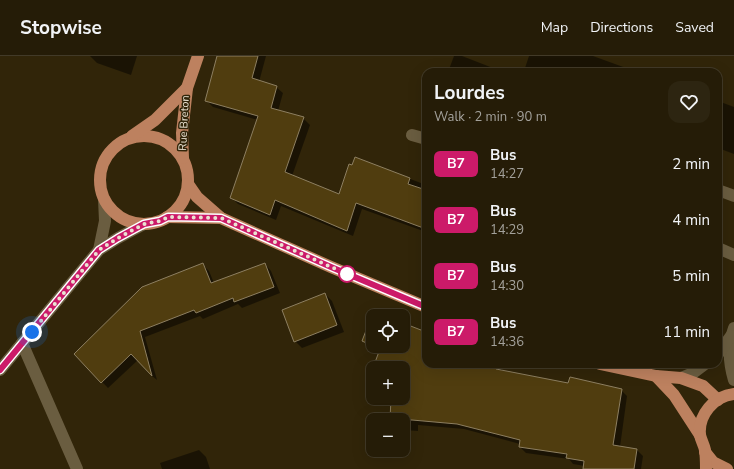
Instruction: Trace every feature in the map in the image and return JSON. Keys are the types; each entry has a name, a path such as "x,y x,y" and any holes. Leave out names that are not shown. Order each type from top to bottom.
{"main road":[{"name":"Rue Breton","path":"182,158 182,133 187,88 198,56"},
{"name":"Rue Breton","path":"132,136 155,120 187,88"},
{"path":"147,135 161,139 173,147 182,158 187,171 188,184 184,197 178,208 168,217 160,221 144,224 128,222 114,213 104,199 99,184 100,169 107,154 118,143 132,136 147,135"},
{"path":"188,184 197,197 221,218 422,305"},
{"path":"168,217 221,218"},
{"path":"619,368 656,376 681,378 703,386 718,400"},
{"path":"656,376 674,395 700,435 705,452 706,469"},
{"path":"700,435 704,415 710,406 718,400 734,394"},
{"path":"705,452 713,462 727,469"}],"street":[{"path":"412,135 422,138"},
{"path":"722,192 734,196"},
{"path":"99,250 105,221 104,199"},
{"path":"0,370 99,250 144,224"},
{"path":"722,250 734,255"},
{"path":"722,348 732,332"},
{"path":"732,332 730,365 734,380"},
{"path":"22,344 77,469"},
{"path":"681,378 693,373 700,368"}],"building":[{"path":"217,56 258,56 252,78 277,86 271,108 304,117 285,172 339,194 349,164 352,165 355,157 410,178 408,184 422,189 422,228 356,203 347,231 275,200 270,215 230,198 258,116 205,101"},
{"path":"203,263 211,283 265,263 274,287 234,302 233,298 196,313 194,310 140,331 152,376 131,354 101,383 74,354 142,287"},
{"path":"325,293 337,325 294,342 282,310"},
{"path":"410,326 422,330 422,368 496,368 568,383 570,377 622,389 613,445 637,449 634,469 583,469 584,461 566,458 567,454 519,447 520,440 457,424 410,420 410,413 390,413 391,405 410,405 410,361 376,361 378,353 410,353"},
{"path":"366,331 366,343 362,341"}],"bus line":[{"name":"B7","path":"0,370 99,250 144,224 160,221 168,217 186,216 221,218 422,305"}],"route":[{"path":"32,332 99,250 144,224 160,221 168,217 186,216 221,218 347,274"}]}
